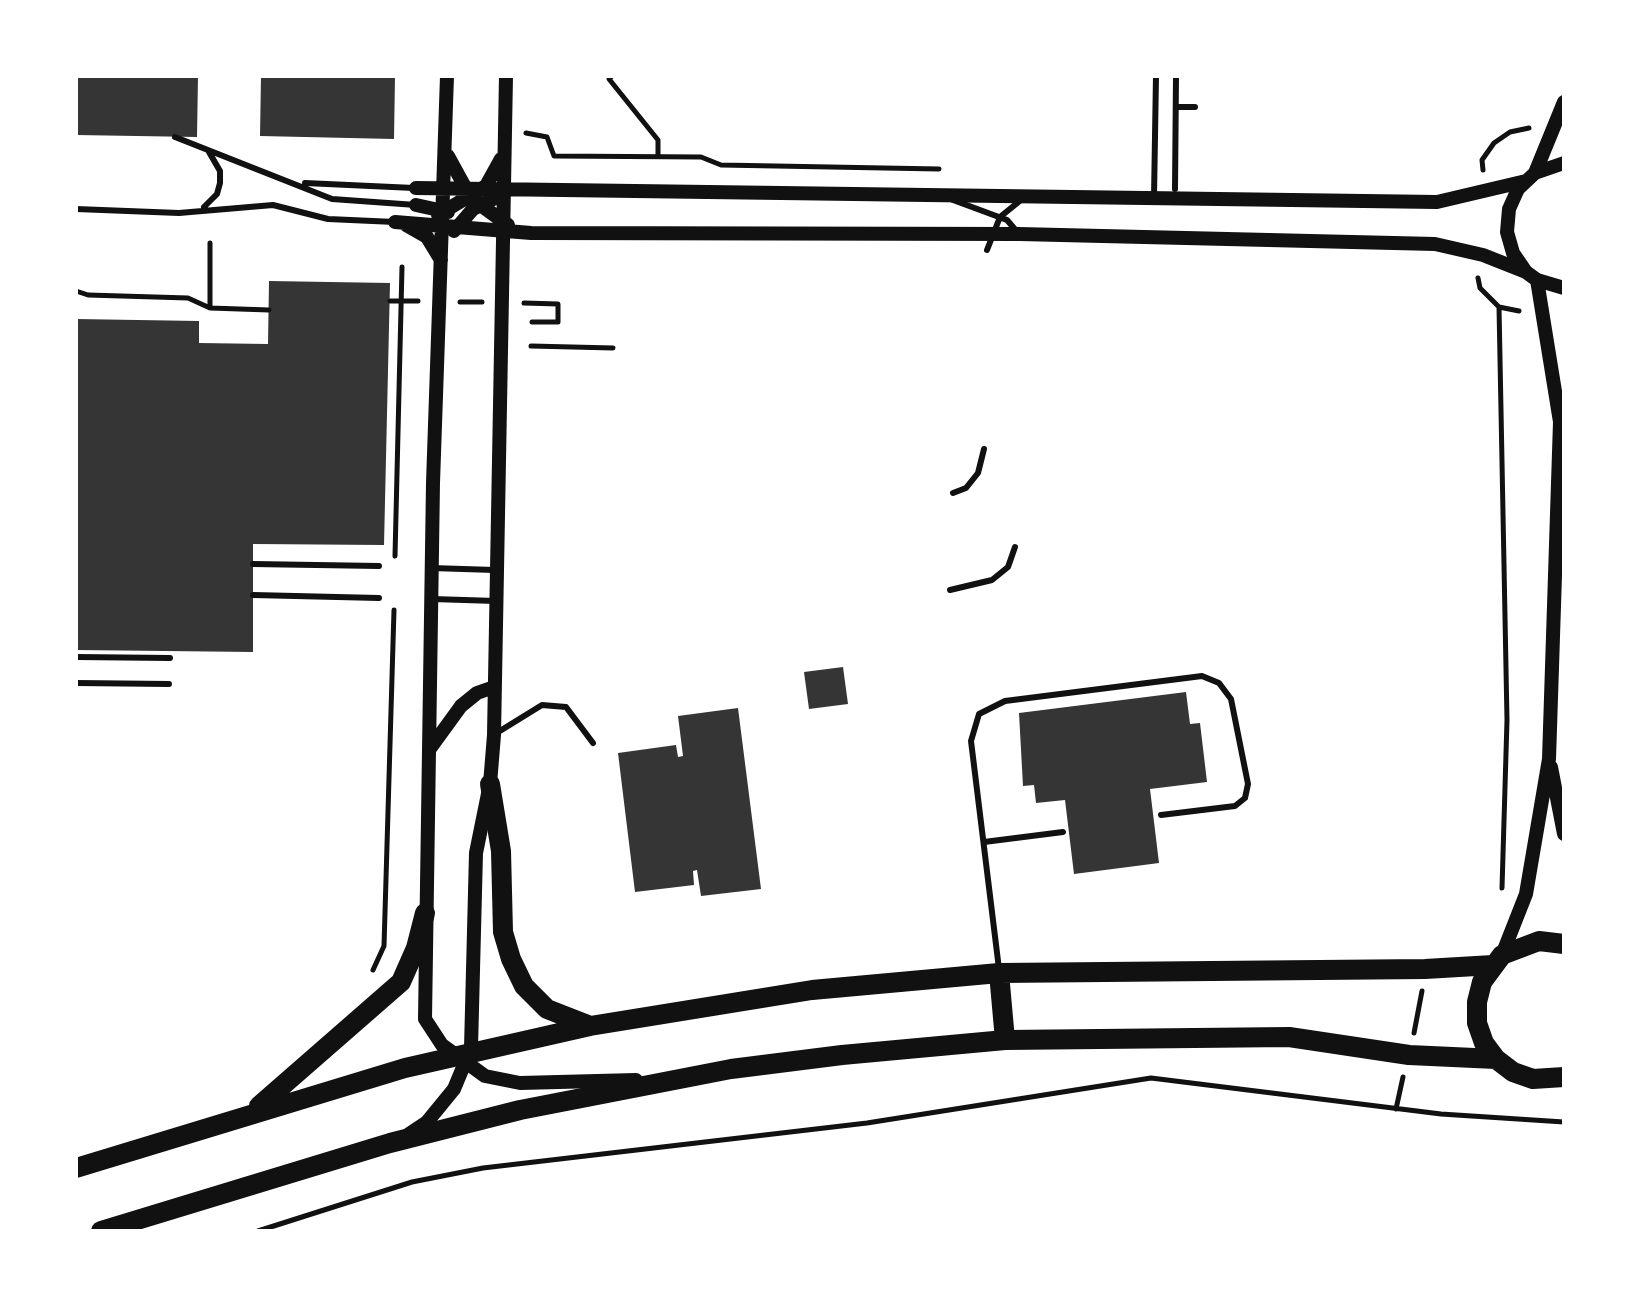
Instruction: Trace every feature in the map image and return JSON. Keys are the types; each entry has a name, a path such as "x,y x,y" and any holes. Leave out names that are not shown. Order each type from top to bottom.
{"main road":[{"path":"490,784 501,851 503,932 511,959 524,986 547,1009 564,1019 590,1026"},
{"path":"253,1111 401,982 416,948 425,913"},
{"path":"76,1168 253,1111 590,1026 812,990 999,973 1425,969 1498,960 1539,941 1564,944"},
{"path":"1498,960 1477,1002 1481,1033 1496,1059 1513,1072 1533,1079 1564,1077"},
{"path":"999,973 1005,1040"},
{"path":"101,1231 390,1143 520,1110 672,1080 842,1055 1005,1040 1289,1037 1409,1055 1496,1059"}],"street":[{"path":"447,76 445,188 450,217 443,273 430,599 425,1019 434,1035 485,1076 520,1083 672,1080"},
{"path":"390,1143 410,1134 442,1106 463,1058 476,853 490,784 494,735 506,76"},
{"path":"1560,422 1531,276 1513,253 1507,232 1509,209 1530,177 1564,102"},
{"path":"505,146 510,170 517,180 532,190"},
{"path":"395,222 450,217 474,196 499,167 505,146"},
{"path":"416,188 437,172 445,148"},
{"path":"445,148 474,196 504,227"},
{"path":"416,188 445,188 474,196 532,190 1437,202 1530,177 1564,163"},
{"path":"416,205 477,229 488,240 503,267"},
{"path":"395,222 416,229 427,237 436,248 443,273"},
{"path":"477,229 504,227 531,233 1019,234 1435,244 1483,255 1564,288"},
{"path":"503,267 513,244 531,233"},
{"path":"1498,960 1526,894 1549,759 1560,422 1564,406"},
{"path":"428,750 461,706 477,693 494,687"},
{"path":"1549,759 1564,834"}],"lane":[{"path":"1154,197 1156,76"},
{"path":"1175,189 1176,76"},
{"path":"1176,107 1195,107"},
{"path":"175,137 332,199 416,205"},
{"path":"194,144 211,154 220,171 217,194 201,210"},
{"path":"298,183 416,188"},
{"path":"934,194 1000,217 1015,226 1019,234"},
{"path":"984,234 1000,217 1031,195"},
{"path":"76,209 179,213 273,205 328,219 395,222"},
{"path":"984,234 987,250 984,234"},
{"path":"953,493 966,488 978,473 984,449"},
{"path":"950,590 992,580 1008,567 1015,547"},
{"path":"253,564 379,566"},
{"path":"431,568 496,570"},
{"path":"253,595 379,598"},
{"path":"430,599 496,601"},
{"path":"76,657 170,658"},
{"path":"999,973 971,741 979,714 1005,701 1202,676 1219,683 1231,699 1248,784 1245,798 1235,806 1161,815"},
{"path":"76,683 169,684"},
{"path":"494,735 542,705 566,707 593,743"},
{"path":"984,842 1063,832"}],"path":[{"path":"612,76 609,79 658,140 658,156"},
{"path":"525,133 547,137 554,156 701,157 721,165 939,169"},
{"path":"210,243 210,308"},
{"path":"395,567 402,267"},
{"path":"76,291 88,295 188,298 210,308 269,310"},
{"path":"390,301 434,302"},
{"path":"448,302 492,303"},
{"path":"522,303 558,304 558,322 532,322"},
{"path":"1499,307 1507,720 1502,893"},
{"path":"531,346 613,348"},
{"path":"368,982 384,946 394,598"},
{"path":"1396,1109 1425,969"},
{"path":"258,1231 412,1182 483,1168 853,1125 1151,1078 1396,1109 1564,1122"}],"building":[{"path":"76,76 198,76 197,137 76,135"},
{"path":"261,76 395,76 394,139 260,136"},
{"path":"269,281 390,283 384,545 253,544 253,652 76,650 76,319 199,321 199,343 268,344"},
{"path":"843,667 848,704 809,709 804,672"},
{"path":"1186,692 1190,724 1200,723 1207,782 1150,789 1159,863 1074,874 1065,800 1036,803 1034,785 1023,786 1019,713"},
{"path":"738,708 761,889 701,896 697,870 693,871 694,885 635,892 618,753 676,745 678,757 683,756 678,716"}]}
